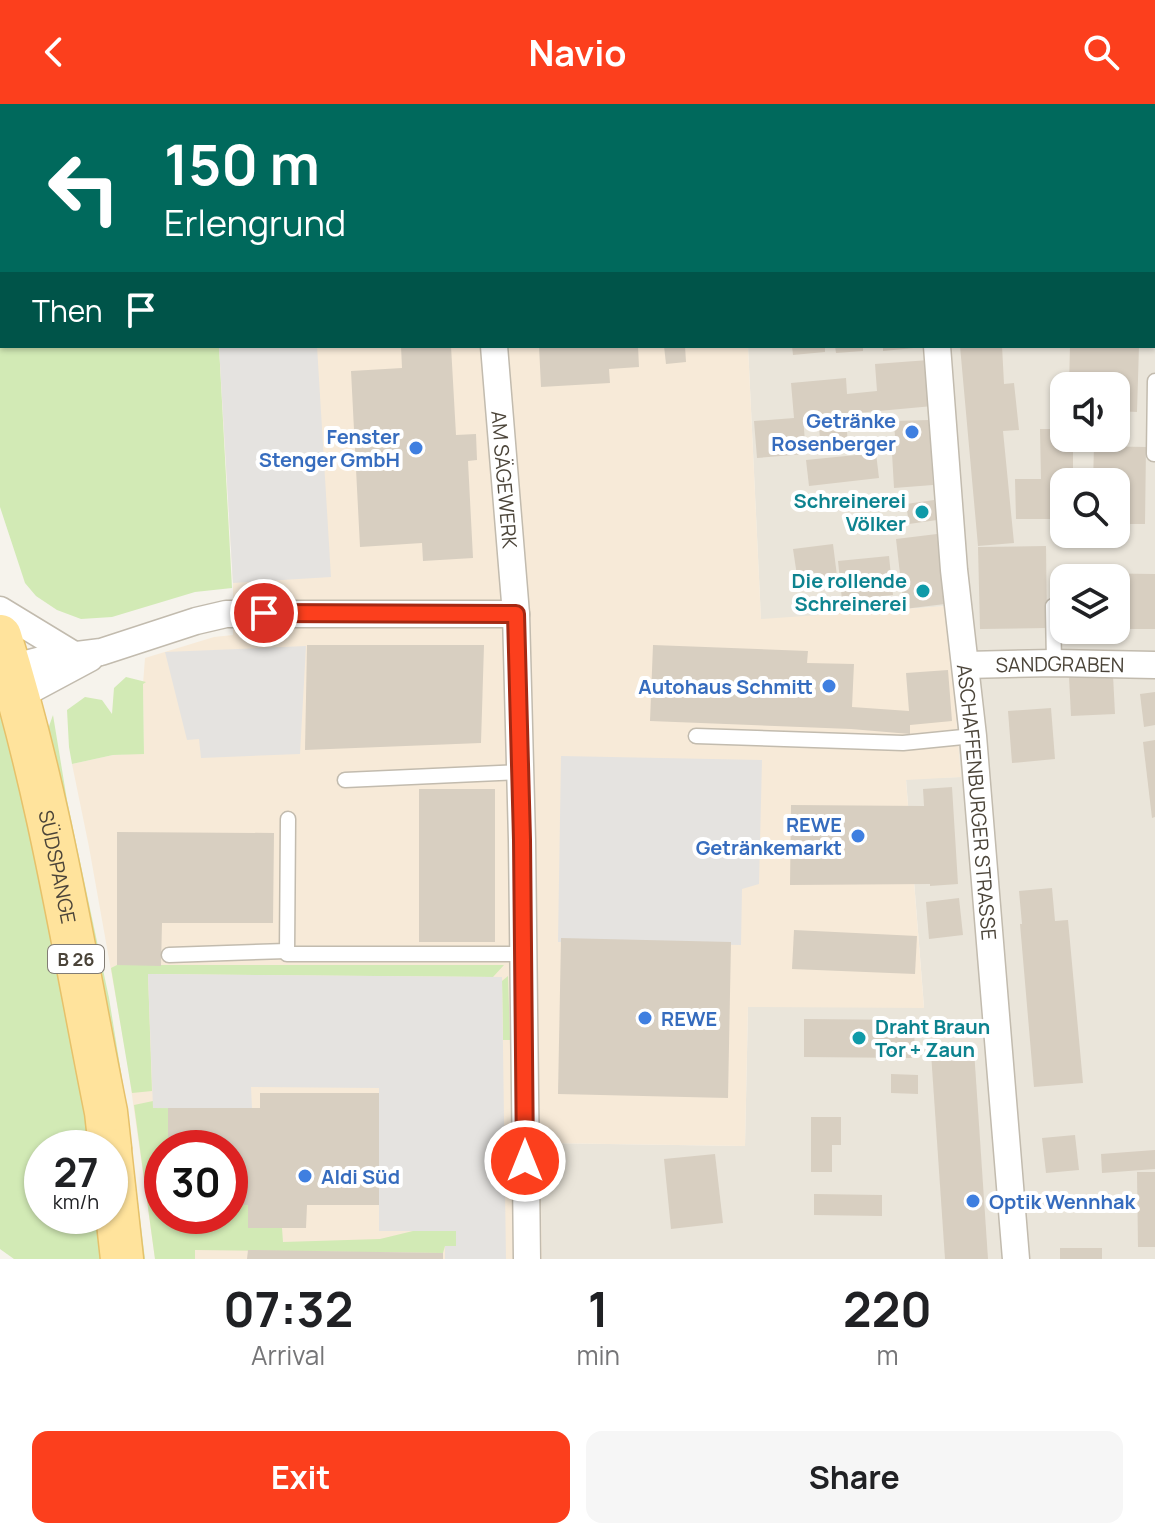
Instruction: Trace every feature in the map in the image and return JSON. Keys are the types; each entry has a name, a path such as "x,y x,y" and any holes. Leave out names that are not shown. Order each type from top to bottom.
{"main road":[{"name":"SÜDSPANGE","path":"9,666 45,805 108,1130"},
{"name":"SÜDSPANGE","path":"119,1234 122,1259"}],"street":[{"name":"AM SÄGEWERK","path":"494,348 516,614 527,1259"},
{"name":"ASCHAFFENBURGER STRASSE","path":"937,348 1016,1259"},
{"path":"0,610 74,655"},
{"path":"9,666 34,688 101,652 226,614 516,614"},
{"path":"9,666 101,652"},
{"name":"SANDGRABEN","path":"966,665 1155,665"}],"lane":[{"path":"1154,454 1155,381"},
{"path":"1054,644 1054,663"},
{"path":"696,736 903,743 973,736"},
{"path":"345,780 521,772"},
{"path":"288,819 287,954 524,954"},
{"path":"169,955 287,951"}],"shaded area":[{"path":"219,348 748,348 761,619 947,606 961,777 906,780 924,1008 748,1007 745,1146 540,1143 542,1259 155,1259 151,1234 248,1234 248,1130 144,1130 144,1181 127,1060 72,764 113,755 144,753 145,658 214,637 233,635 233,583"},
{"path":"219,348 317,348 331,577 233,583"},
{"path":"748,348 1155,348 1155,1259 542,1259 539,1143 745,1146 748,1007 924,1007 906,779 961,777 947,606 761,620"},
{"path":"306,646 300,754 201,758 199,739 187,740 165,652"},
{"path":"561,756 762,760 759,884 742,889 741,945 558,942"},
{"path":"148,974 502,977 506,1259 445,1259 445,1246 456,1246 456,1231 379,1231 379,1088 251,1087 252,1109 153,1108"}],"green space":[{"path":"0,348 219,348 232,588 195,592 112,617 81,619 57,610 36,596 25,583 0,507"},
{"path":"126,677 146,682 143,684 144,754 113,755 72,764 67,710 85,697 102,700 112,714 114,688"},
{"path":"0,709 49,881 93,1130 24,1130 24,1234 106,1234 109,1259 14,1259 0,1249"},
{"path":"53,715 67,800 109,998 125,1097 145,1259 137,1259 128,1205 128,1130 115,1130 48,729"},
{"path":"117,965 504,965 493,977 148,974 152,1091 132,1093 111,968"},
{"path":"508,976 510,1040 503,1040 502,981"},
{"path":"153,1101 153,1108 168,1108 168,1130 144,1130 144,1178 134,1105"},
{"path":"248,1228 282,1228 283,1242 380,1239 413,1231 456,1231 456,1246 445,1246 443,1253 195,1250 195,1259 155,1259 152,1234 248,1234"}],"building":[{"name":"Fenster Stenger GmbH","path":"401,348 451,348 456,435 476,434 477,460 468,461 473,558 423,561 422,543 360,547 351,371 402,368"},
{"path":"539,348 638,348 639,367 609,369 610,383 541,387"},
{"path":"664,348 685,348 686,362 666,364"},
{"path":"792,348 825,348 825,352 793,355"},
{"path":"835,348 863,348 863,351 836,353"},
{"path":"883,348 914,348 883,351"},
{"path":"960,348 1002,348 1004,384 1014,383 1019,430 1003,431 1014,543 978,546"},
{"path":"1070,348 1139,348 1137,412 1130,412 1130,372 1069,372"},
{"path":"929,360 933,406 846,414 848,448 821,450 818,416 803,417 806,454 757,458 754,421 794,418 791,383 846,378 847,394 877,391 875,364"},
{"path":"929,420 933,485 894,488 894,421"},
{"path":"1040,429 1050,429 1050,452 1073,452 1073,468 1050,468 1050,519 1016,519 1015,479 1041,479"},
{"path":"1130,447 1146,447 1145,524 1130,524 1130,468 1093,468 1094,452 1130,452"},
{"path":"876,453 879,478 809,486 806,460"},
{"name":"Schreinerei Völker","path":"934,500 937,520 909,524 906,504"},
{"path":"937,534 945,604 904,609 896,539"},
{"path":"833,544 838,584 799,589 793,549"},
{"path":"1046,546 1047,628 980,629 978,547"},
{"path":"889,556 893,595 842,600 838,561"},
{"path":"1130,574 1155,574 1155,629 1130,629"},
{"path":"307,645 484,645 481,743 305,750"},
{"path":"653,645 808,651 807,663 854,664 852,707 909,711 906,673 948,670 952,721 910,725 910,734 650,721"},
{"path":"1113,675 1115,714 1071,716 1069,677"},
{"path":"1155,692 1155,725 1144,727 1140,694"},
{"path":"1051,708 1055,759 1012,763 1008,711"},
{"path":"1155,740 1155,817 1152,818 1143,742"},
{"name":"REWE Getränkemarkt","path":"952,787 958,884 790,885 791,805 924,806 923,789"},
{"path":"419,789 495,789 495,942 419,942"},
{"path":"117,832 274,833 273,923 162,923 161,966 117,965"},
{"path":"1052,888 1055,921 1068,920 1083,1083 1034,1087 1019,891"},
{"path":"959,898 963,935 929,939 926,902"},
{"path":"794,930 917,936 915,974 792,969"},
{"name":"REWE","path":"561,938 731,942 728,1098 558,1094"},
{"name":"Draht Braun Tor + Zaun","path":"804,1019 915,1020 914,1058 804,1057"},
{"path":"974,1050 988,1259 945,1259 931,1053"},
{"path":"891,1074 918,1075 918,1094 891,1093"},
{"name":"Aldi Süd","path":"260,1093 379,1093 379,1205 307,1205 306,1228 248,1228 248,1130 168,1130 168,1108 260,1108"},
{"path":"811,1117 841,1117 841,1145 832,1145 832,1172 811,1172"},
{"path":"1075,1135 1079,1170 1046,1173 1042,1138"},
{"path":"1155,1150 1155,1169 1102,1173 1101,1154"},
{"path":"715,1154 723,1223 671,1229 664,1159"},
{"path":"1137,1172 1155,1172 1155,1247 1138,1247"},
{"path":"814,1194 882,1195 882,1216 814,1215"},
{"path":"1060,1248 1102,1248 1102,1259 1060,1259"},
{"path":"248,1250 443,1253 443,1259 247,1259"}],"place":[{"name":"Getränke Rosenberger","path":"912,432"},
{"name":"Fenster Stenger GmbH","path":"416,448"},
{"name":"Schreinerei Völker","path":"922,512"},
{"name":"Die rollende Schreinerei","path":"923,591"},
{"name":"Autohaus Schmitt","path":"829,686"},
{"name":"REWE Getränkemarkt","path":"858,836"},
{"name":"REWE","path":"645,1018"},
{"name":"Draht Braun Tor + Zaun","path":"859,1038"},
{"name":"Aldi Süd","path":"305,1176"},
{"name":"Optik Wennhak","path":"973,1201"}],"route":[{"path":"264,613 516,614 525,1161"}]}
